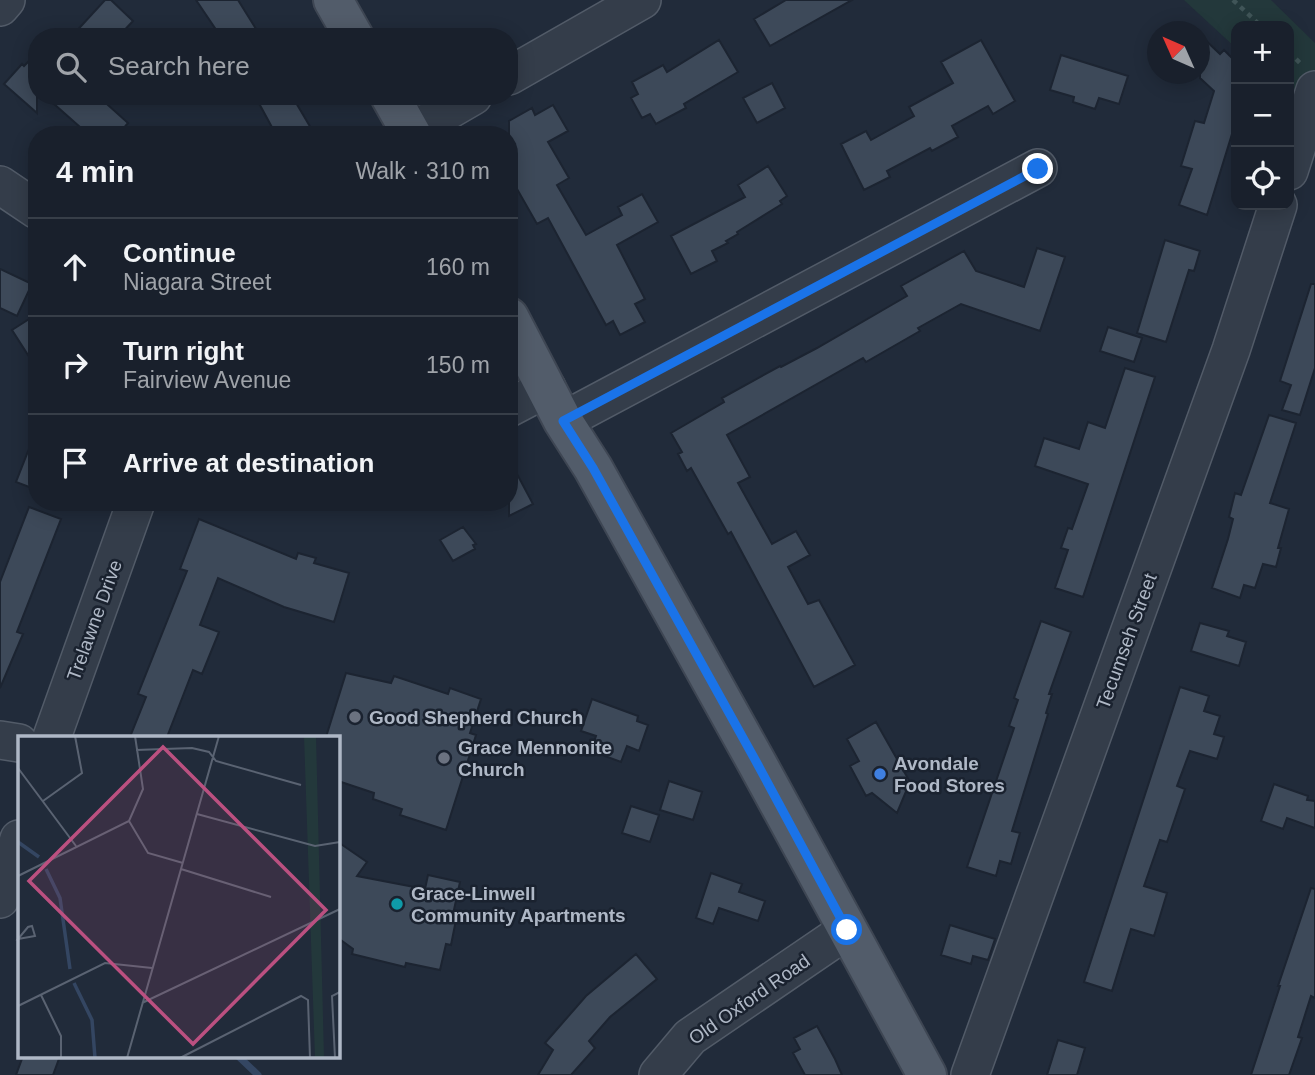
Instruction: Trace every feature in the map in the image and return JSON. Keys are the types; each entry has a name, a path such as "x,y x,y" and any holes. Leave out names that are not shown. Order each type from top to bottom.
{"main road":[{"path":"332,0 349,28"},
{"path":"395,105 407,126"},
{"path":"518,334 752,753 927,1075"}],"street":[{"path":"0,7 6,0"},
{"path":"518,71 642,0"},
{"path":"1294,147 1308,77"},
{"path":"423,126 458,105"},
{"path":"518,407 555,404 1038,169"},
{"path":"0,185 28,205"},
{"name":"Tecumseh Street","path":"970,1075 1231,350 1276,210"},
{"name":"Trelawne Drive","path":"52,736 133,511"},
{"path":"0,740 18,743"},
{"path":"0,899 18,842"},
{"name":"Old Oxford Road","path":"658,1075 690,1037 847,930"}],"path":[{"path":"1233,0 1256,21"},
{"path":"1294,59 1308,77"}],"green space":[{"path":"1184,0 1271,0 1292,21 1231,21 1231,43 1210,21"},
{"path":"1294,22 1315,43 1315,122 1294,102"}],"building":[{"path":"105,0 111,0 133,21 126,28 79,28"},
{"path":"196,0 238,0 255,28 215,28"},
{"path":"786,0 852,0 770,46 754,19"},
{"path":"719,40 738,72 684,104 686,108 656,124 650,114 642,118 631,98 638,94 632,82 663,65 667,72"},
{"path":"981,40 1015,101 993,114 988,106 952,126 958,137 932,151 930,148 887,171 890,177 864,190 841,144 866,131 871,140 914,116 909,107 953,83 941,62"},
{"path":"1210,44 1220,54 1224,50 1231,57 1231,137 1207,215 1179,205 1192,169 1181,166 1195,121 1204,123 1214,91 1206,84 1210,84"},
{"path":"1061,55 1128,76 1119,104 1099,98 1095,109 1073,102 1074,97 1050,90"},
{"path":"28,62 28,105 37,105 37,113 4,84 22,64 24,66"},
{"path":"772,83 785,108 757,123 743,98"},
{"path":"55,105 108,105 128,123 126,126 79,126"},
{"path":"260,105 297,105 310,126 271,126"},
{"path":"553,105 568,131 548,142 569,178 557,185 586,235 622,215 618,207 642,194 658,222 617,245 645,299 635,304 645,322 620,335 613,321 606,325 548,218 537,224 518,191 518,126 509,126 509,121 532,108 535,115"},
{"path":"768,166 787,196 780,201 782,204 737,232 738,234 726,241 728,243 712,251 717,261 691,274 671,236 745,197 738,185"},
{"path":"1165,240 1200,251 1194,271 1189,270 1166,342 1137,333"},
{"path":"1037,248 1065,257 1040,331 961,304 866,362 863,358 727,435 750,477 738,483 772,544 796,531 810,555 788,567 808,604 819,600 855,665 814,687 731,532 728,534 691,468 687,471 678,454 682,452 671,433 724,402 722,398 907,296 901,286 964,251 976,271 1024,287"},
{"path":"0,269 28,282 28,293 17,316 0,308"},
{"path":"1311,284 1315,284 1315,368 1300,415 1282,410 1291,385 1280,381"},
{"path":"28,320 28,355 12,330"},
{"path":"1108,327 1142,338 1134,362 1100,351"},
{"path":"1125,368 1155,377 1083,597 1055,588 1068,550 1061,548 1068,528 1072,529 1088,484 1035,466 1044,438 1079,449 1088,422 1105,428"},
{"path":"1269,415 1296,423 1270,503 1289,509 1278,548 1281,548 1276,567 1263,564 1255,588 1244,585 1240,598 1212,588 1233,519 1229,517 1235,493 1241,495"},
{"path":"28,451 28,487 16,482"},
{"path":"518,476 533,504 509,516 509,511 518,511"},
{"path":"28,510 61,519 17,632 23,634 0,688 0,582"},
{"path":"199,519 296,559 298,553 316,558 314,563 349,573 334,622 284,607 218,578 200,625 219,632 202,674 193,670 167,736 130,736 146,697 138,694 187,571 180,569"},
{"path":"463,527 476,544 473,545 475,549 453,561 440,540"},
{"path":"1041,621 1071,632 1049,694 1052,694 1046,713 1048,714 1012,831 1020,833 1011,864 1000,861 996,876 967,867 1014,728 1009,726 1018,700 1014,698"},
{"path":"1200,623 1229,631 1227,636 1246,642 1239,666 1191,651"},
{"name":"Grace Mennonite Church","path":"346,673 391,683 394,676 448,694 450,688 481,699 470,733 476,735 446,830 400,815 402,809 373,799 374,793 340,782 340,736 326,736"},
{"path":"1180,687 1209,696 1204,711 1220,716 1214,734 1224,737 1217,759 1190,751 1177,786 1185,789 1167,842 1160,840 1144,886 1167,893 1154,936 1131,929 1112,991 1084,982"},
{"path":"592,699 638,716 637,721 648,725 639,751 627,746 621,762 591,751 596,736 581,731"},
{"name":"Avondale Food Stores","path":"876,722 910,782 897,813 872,793 866,796 850,766 859,761 847,739"},
{"path":"669,781 702,792 693,820 660,810"},
{"path":"1274,784 1308,796 1307,800 1315,801 1315,828 1287,818 1283,829 1261,821"},
{"path":"631,806 659,815 650,842 622,833"},
{"name":"Grace-Linwell Community Apartments","path":"340,843 367,862 357,876 425,889 428,875 460,882 452,919 456,920 451,945 446,944 440,970 406,963 405,967 352,954 353,949 340,939"},
{"path":"711,873 742,884 739,892 765,901 758,921 719,908 713,924 696,918"},
{"path":"1311,888 1315,889 1315,998 1311,996 1298,1037 1302,1038 1289,1075 1251,1075 1278,986"},
{"path":"950,925 995,939 988,960 973,956 971,964 941,955"},
{"path":"636,954 657,979 610,1017 589,1041 595,1048 571,1075 538,1075 553,1050 545,1043 586,996"},
{"path":"817,1026 842,1075 805,1075 793,1053 800,1049 794,1038"},
{"path":"1058,1040 1085,1048 1077,1075 1047,1075"},
{"path":"22,1058 59,1058 53,1075 16,1075"}],"waterway":[{"path":"240,1058 258,1075"}],"place":[{"name":"Good Shepherd Church","path":"355,717"},
{"name":"Grace Mennonite Church","path":"444,758"},
{"name":"Avondale Food Stores","path":"880,774"},
{"name":"Grace-Linwell Community Apartments","path":"397,904"}],"route":[{"path":"847,930 593,468 563,421 1038,169"}]}
